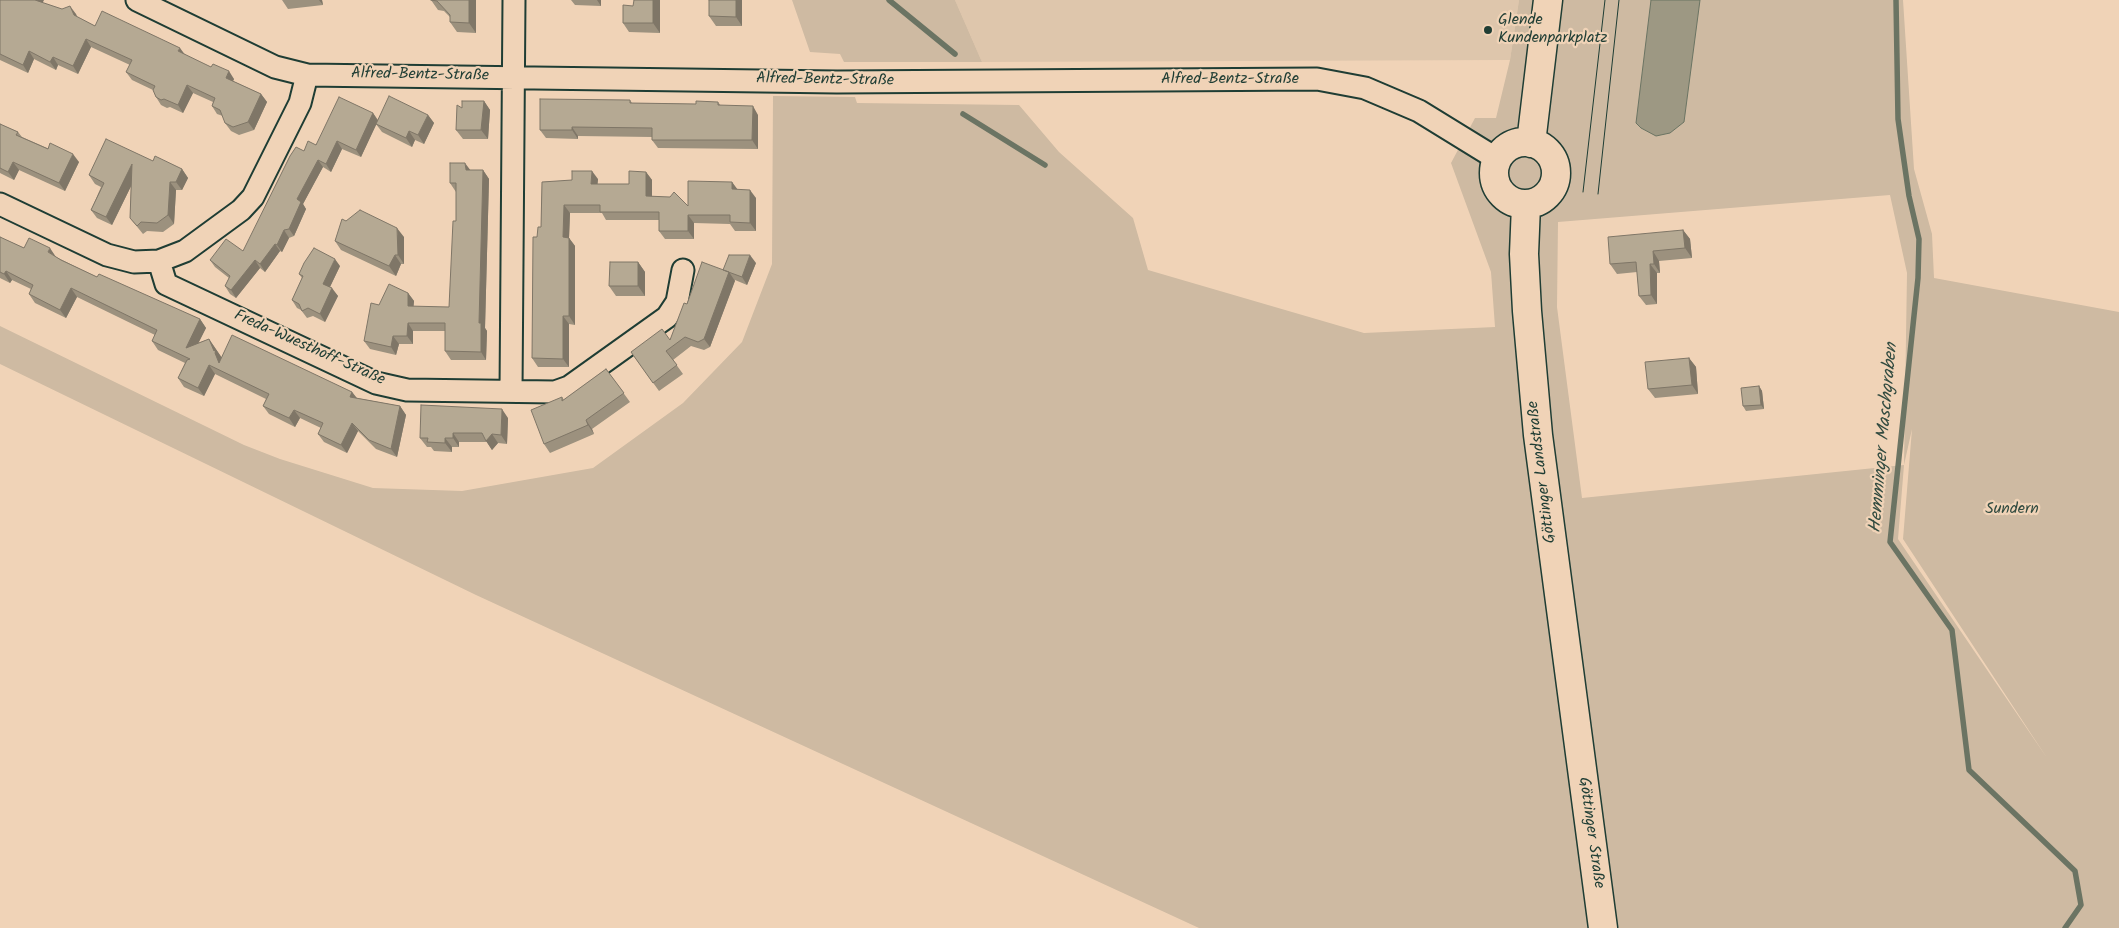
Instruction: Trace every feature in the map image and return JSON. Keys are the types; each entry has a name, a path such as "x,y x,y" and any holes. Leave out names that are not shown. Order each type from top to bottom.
{"street":[{"name":"Alfred-Bentz-Straße","path":"137,0 163,6 275,67 307,75 837,82 1317,79 1365,88 1419,111 1496,160"},
{"path":"511,391 515,78 514,0"},
{"path":"1531,143 1548,0"},
{"path":"0,204 108,255 134,262 159,261 185,251 241,210 253,197 300,103 307,75"},
{"path":"1531,143 1548,152 1556,170 1551,190 1545,198 1526,205 1514,203 1503,196 1496,186 1493,173 1496,160 1506,148 1514,144 1531,143"},
{"name":"Göttinger Landstraße","path":"1526,205 1524,254 1538,435 1577,737"},
{"name":"Freda-Wuesthoff-Straße","path":"159,261 166,284 376,383 407,390 555,392 569,387 667,317 677,302 683,270"},
{"name":"Göttinger Straße","path":"1577,737 1603,928"}],"shaded area":[{"path":"955,0 1519,0 1510,60 982,62"},
{"path":"1651,0 1700,0 1684,122 1670,133 1656,136 1636,123"}],"green space":[{"path":"792,0 955,0 982,62 844,62 840,54 810,52"},
{"name":"Sundern","path":"1519,0 1903,0 1914,169 1932,234 1934,278 2119,312 2119,928 1199,928 476,595 0,364 0,326 244,445 280,459 373,488 462,491 593,468 683,403 742,342 772,264 773,96 855,97 857,103 1019,105 1059,152 1133,218 1148,270 1364,333 1495,327 1491,272 1451,163 1475,118 1496,118 1510,60","holes":["1890,195 1907,273 1904,465 1582,498 1557,307 1558,222","1912,429 1903,539 2047,758 1898,539 1904,465"]}],"building":[{"path":"0,0 35,0 62,9 70,6 74,15 95,26 102,11 180,48 178,51 211,67 213,64 229,71 226,78 261,94 248,122 233,127 225,123 220,110 212,106 215,98 187,85 178,105 164,99 161,100 156,97 153,90 155,86 126,72 132,60 86,39 73,66 53,57 50,62 29,51 23,65 0,54"},
{"path":"431,0 469,0 469,23 450,22 450,15 437,1"},
{"path":"634,0 653,0 653,23 623,23 623,5 633,6"},
{"path":"709,0 736,0 736,17 709,16"},
{"path":"389,96 428,115 418,135 409,131 406,138 376,124"},
{"path":"339,97 373,113 356,150 337,141 326,164 318,160 297,199 301,202 289,229 284,230 277,245 275,244 260,264 255,260 231,290 225,286 230,276 210,260 226,239 243,251 290,156 296,147 304,151 308,141 316,145"},
{"path":"540,99 630,100 630,103 696,104 696,101 718,102 718,105 753,106 752,140 652,140 652,128 572,127 572,130 540,130"},
{"path":"462,101 484,101 481,130 456,130 457,105 462,108"},
{"path":"0,124 18,132 16,135 48,149 50,143 73,154 59,183 13,162 8,172 0,168"},
{"path":"106,139 153,161 155,156 182,169 176,182 170,182 168,215 157,223 141,222 137,226 130,218 132,164 106,217 91,210 104,183 89,175"},
{"path":"450,163 465,163 466,170 483,170 479,323 481,323 481,352 445,351 445,323 408,323 407,336 393,336 391,347 364,341 371,303 379,305 389,284 408,293 408,306 449,307 453,221 456,221 456,183 450,183"},
{"path":"572,171 592,171 591,184 629,184 629,171 646,172 646,196 670,197 674,192 688,206 688,181 732,182 732,189 750,190 750,223 730,222 730,215 688,215 688,231 659,231 659,212 600,212 600,205 564,205 563,237 569,238 569,316 563,316 563,359 532,358 533,237 537,237 538,227 541,227 542,182 572,180"},
{"path":"360,210 397,228 398,255 395,255 389,266 335,241 342,219 346,221"},
{"path":"1683,230 1685,248 1653,251 1654,264 1650,264 1651,295 1639,296 1636,262 1610,264 1608,237"},
{"path":"0,237 24,248 29,238 50,248 48,252 61,260 97,277 99,274 200,319 186,348 209,339 214,351 216,350 215,353 219,363 232,335 352,392 350,397 400,406 391,449 369,440 352,423 341,445 318,434 323,423 294,410 289,418 263,406 269,394 209,365 198,388 178,378 187,360 190,359 152,341 157,330 71,288 60,310 29,294 33,285 6,271 4,274 0,272"},
{"path":"314,248 335,259 323,284 332,288 320,314 308,308 302,311 299,304 292,300 303,276 299,274"},
{"path":"729,255 750,255 742,277 723,270"},
{"path":"610,262 638,262 638,286 609,286"},
{"path":"702,262 729,272 704,339 698,342 685,337 666,351 677,365 653,383 631,352 662,329 670,340 684,303 687,304"},
{"path":"1689,358 1692,385 1648,389 1645,362"},
{"path":"606,369 624,393 586,420 588,425 544,444 531,410 562,397 562,401"},
{"path":"1759,386 1761,405 1743,406 1741,388"},
{"path":"421,405 502,409 501,435 492,434 486,441 482,433 453,433 453,438 445,438 445,443 427,442 428,438 420,438"}],"waterway":[{"path":"889,0 955,54"},
{"name":"Hemminger Maschgraben","path":"1896,0 1898,119 1909,196 1919,239 1918,278 1890,542 1952,630 1969,770 2075,871 2081,905 2065,928"},
{"path":"963,114 1045,165"}],"tram line":[{"path":"1583,192 1605,0"},
{"path":"1598,194 1619,0"}],"place":[{"name":"Glende Kundenparkplatz","path":"1488,30"}]}
